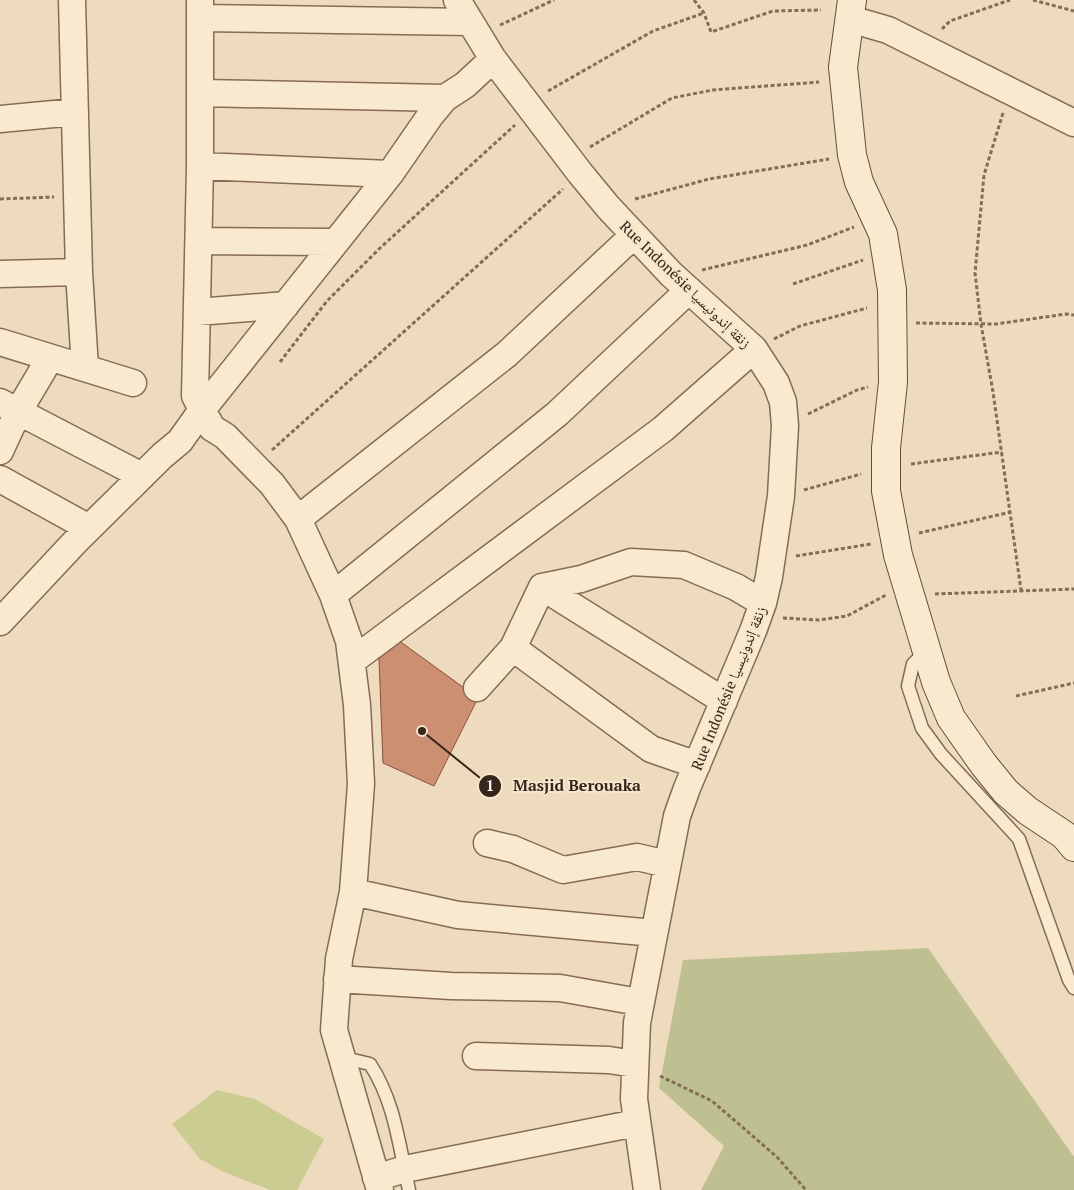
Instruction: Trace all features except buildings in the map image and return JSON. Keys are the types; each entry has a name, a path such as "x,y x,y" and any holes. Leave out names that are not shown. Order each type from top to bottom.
{"street":[{"path":"72,0 79,272 85,368"},
{"name":"Rue Indonésie زنقة إندونيسيا","path":"457,0 493,59 608,207 680,282 754,349 780,391 785,426 781,496 769,576 754,631 696,765 677,816 640,1002 634,1064 636,1123 646,1190"},
{"path":"474,29 200,9 199,242 194,396 212,428 225,436 272,484 298,519 333,595 349,641 358,713 362,784 352,892 336,979 334,1030 378,1184 407,1180 636,1123"},
{"path":"1074,124 851,10 843,67 852,155 859,182 876,219 887,252 893,312 893,382 886,448 887,506 898,555 928,655 951,718 984,765 1006,792 1028,811 1064,835 1074,847"},
{"path":"0,622 89,528 180,441 202,410 390,174 445,98 465,85 493,59"},
{"path":"201,94 445,98"},
{"path":"0,118 75,112"},
{"path":"200,166 390,174"},
{"path":"298,519 507,354 634,235"},
{"path":"199,242 335,242"},
{"path":"0,274 79,272"},
{"path":"333,595 557,414 680,282"},
{"path":"197,312 286,305"},
{"path":"0,342 132,383"},
{"path":"352,661 663,429 754,349"},
{"path":"0,451 9,407 50,358"},
{"path":"9,407 142,476"},
{"path":"0,479 89,528"},
{"path":"542,587 581,579 631,562 684,565 736,587 763,602"},
{"path":"477,688 513,648 542,587"},
{"path":"542,587 724,701"},
{"path":"513,648 651,748 696,765"},
{"path":"487,843 513,849 563,870 637,857 667,864"},
{"path":"352,892 458,915 654,933"},
{"path":"336,979 450,986 560,988 640,1002"},
{"path":"476,1056 609,1060 634,1064"}],"lane":[{"path":"928,655 913,664 908,686 922,728 940,754 1019,839 1069,980 1074,988"},
{"path":"343,1064 353,1060 370,1064 382,1082 393,1112 407,1180"}],"path":[{"path":"474,29 554,0"},
{"path":"694,0 704,13 711,32 773,11 821,10"},
{"path":"924,48 950,21 1010,0"},
{"path":"1034,0 1074,11"},
{"path":"280,362 327,301 346,281 530,106 653,31 704,13"},
{"path":"255,467 575,166 672,98 713,90 821,82"},
{"path":"1010,90 984,174 975,273 1021,590"},
{"path":"608,207 709,179 852,155"},
{"path":"0,199 77,196"},
{"path":"680,282 721,267 807,245 876,219"},
{"path":"793,284 887,252"},
{"path":"754,349 800,326 893,312 937,325 981,324 1066,314 1074,315"},
{"path":"785,426 857,390 893,382"},
{"path":"1016,696 1074,683"},
{"path":"634,1064 712,1101 777,1157 806,1190"}],"green space":[{"path":"928,948 1074,1157 1074,1190 701,1190 724,1146 659,1088 683,960"},
{"path":"217,1090 255,1099 324,1139 297,1190 270,1190 224,1172 200,1159 172,1124"}],"place":[{"name":"Masjid Berouaka","path":"422,731"}]}
